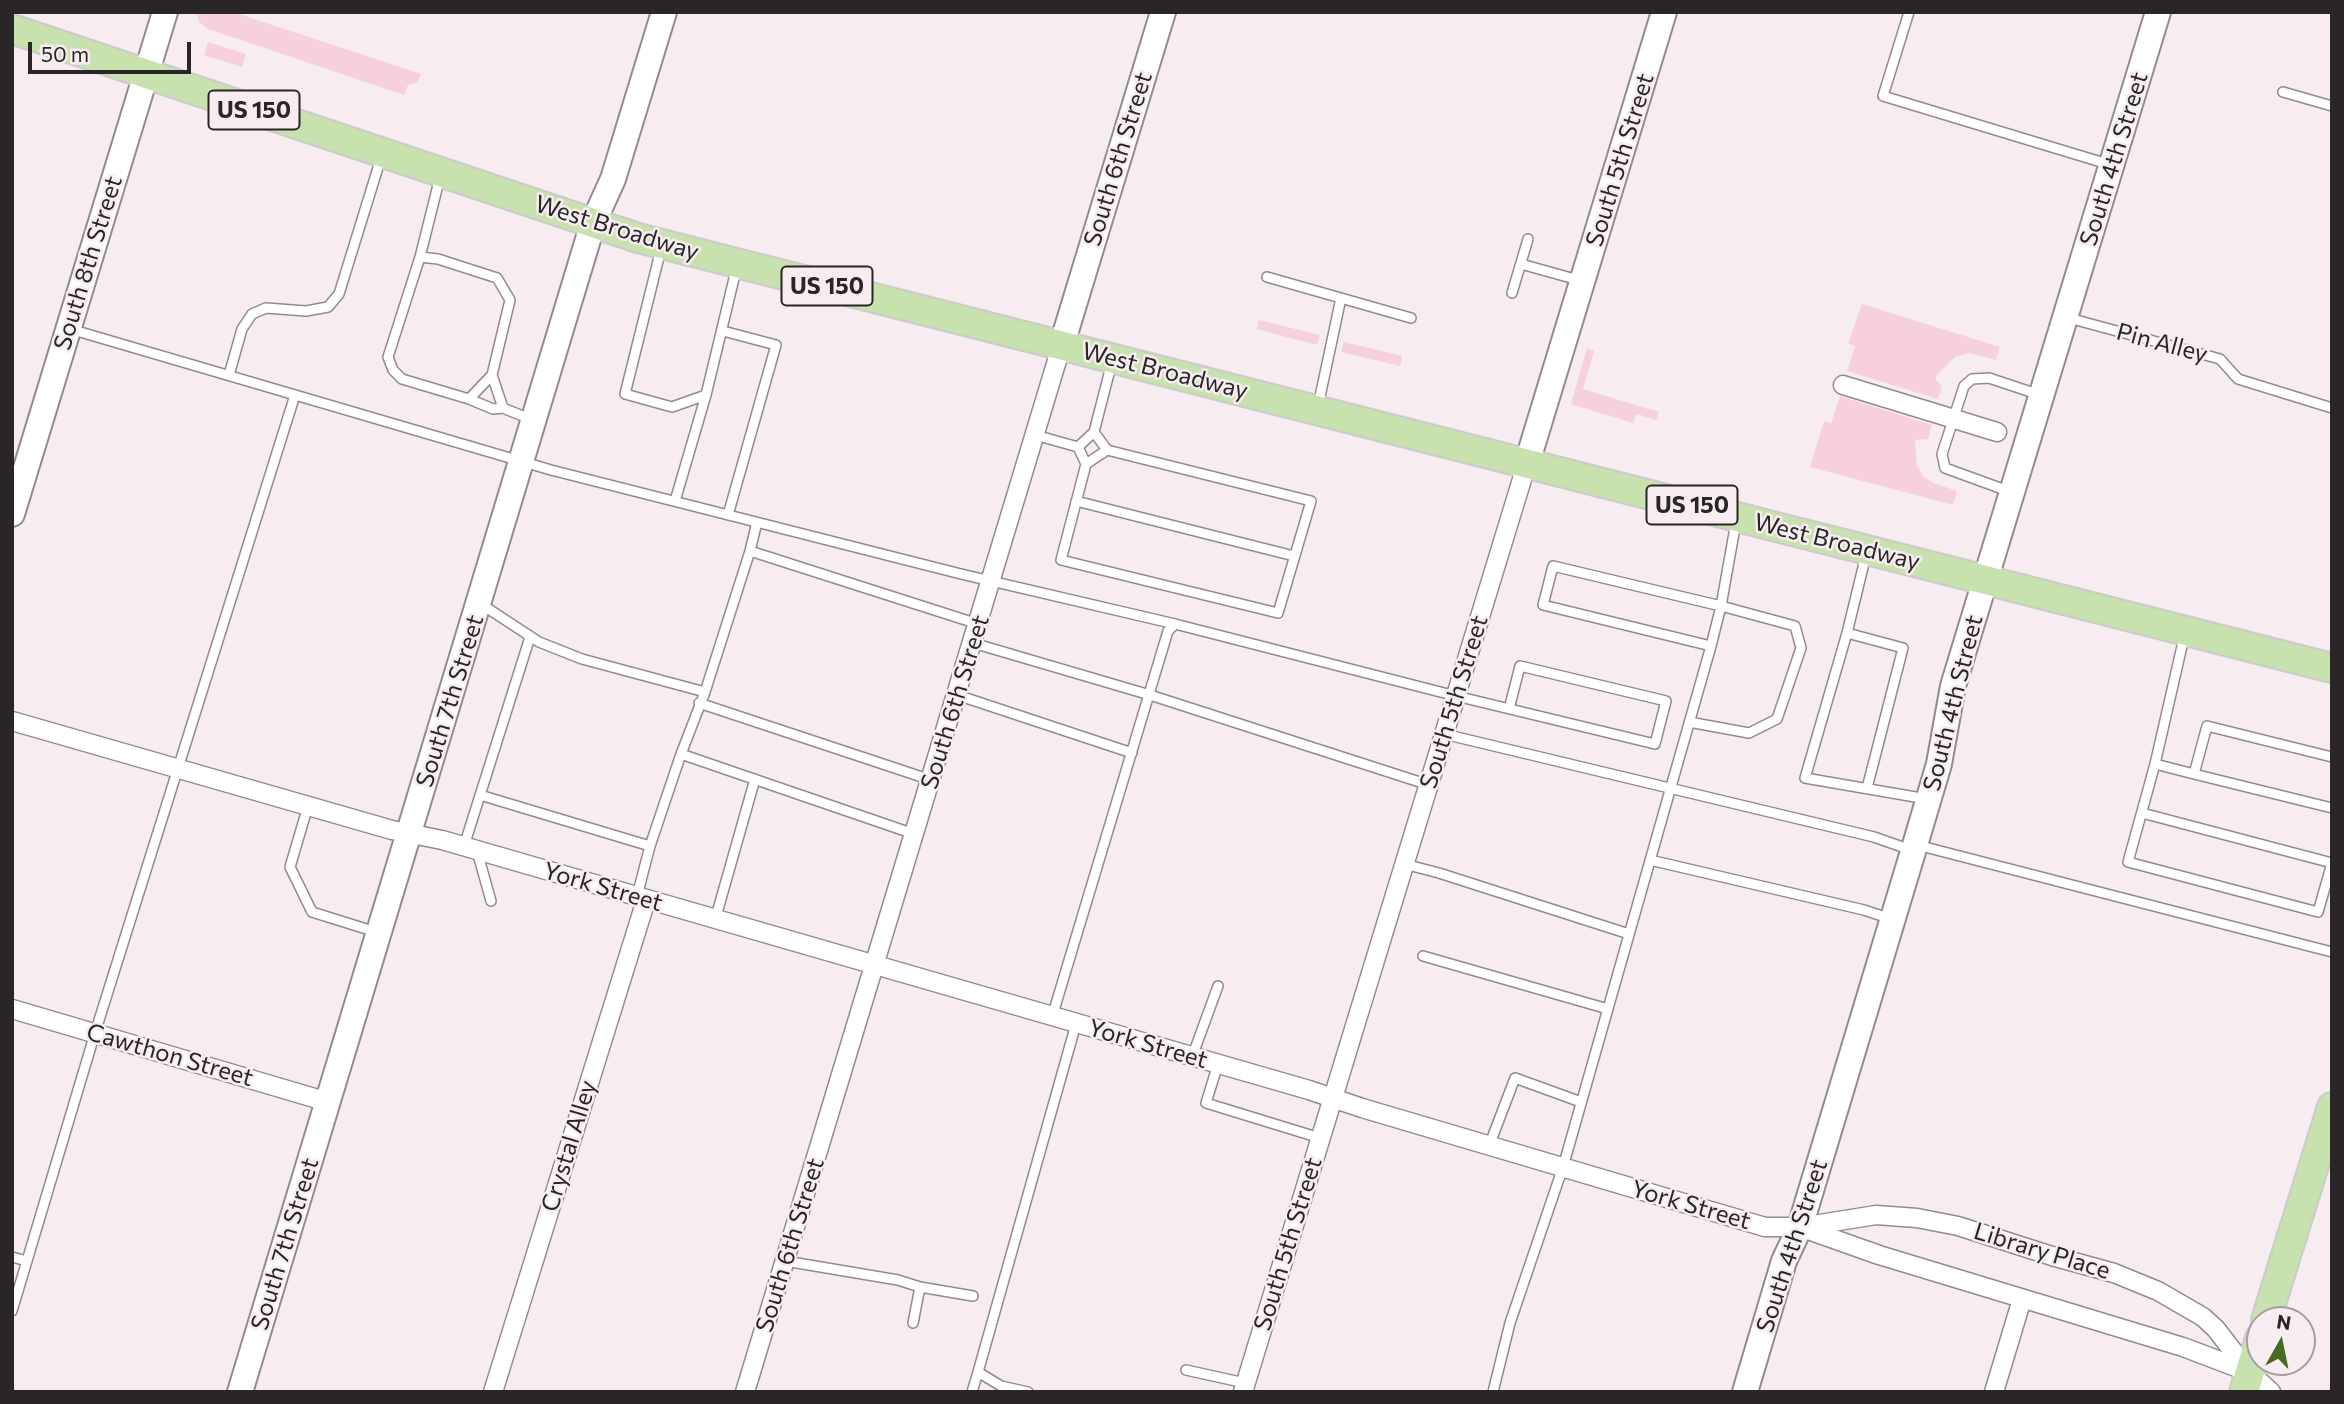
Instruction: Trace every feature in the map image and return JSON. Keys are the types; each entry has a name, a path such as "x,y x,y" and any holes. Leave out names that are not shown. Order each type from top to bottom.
{"main road":[{"name":"West Broadway","path":"12,29 662,244 2332,668"},
{"path":"2270,1306 2329,1124"}],"street":[{"name":"South 8th Street","path":"12,514 165,12"},
{"name":"South 7th Street","path":"240,1392 593,223 613,179 664,12"},
{"name":"South 6th Street","path":"745,1392 1163,12"},
{"name":"South 5th Street","path":"1244,1387 1664,12"},
{"name":"South 4th Street","path":"1745,1392 1784,1261 1800,1227 1929,800 1954,686 2158,12"},
{"path":"1843,384 1997,432"},
{"name":"York Street","path":"12,721 392,831 470,848 1218,1064 1765,1227 1800,1227 1879,1255 2183,1347 2271,1392"},
{"name":"Crystal Alley","path":"493,1392 641,898"},
{"name":"Cawthon Street","path":"12,1009 328,1102"},
{"name":"Library Place","path":"1800,1227 1876,1215 1917,1218 1958,1226 2114,1273 2158,1291 2203,1317 2216,1329 2247,1382"},
{"path":"1994,1392 2022,1299"}],"lane":[{"path":"1909,12 1883,96 2112,166"},
{"path":"2283,92 2332,106"},
{"path":"229,375 242,329 252,314 266,307 306,311 328,307 338,295 383,153"},
{"path":"441,172 421,257 388,357 393,370 402,379 493,409 503,408 535,421"},
{"path":"1512,293 1528,239"},
{"path":"662,244 625,394 672,407 706,395"},
{"path":"421,257 438,259 497,278 510,300 492,375 469,399"},
{"path":"675,501 706,395 738,264"},
{"path":"1521,264 1584,281"},
{"path":"1267,277 1411,318"},
{"path":"1317,410 1341,298"},
{"name":"Pin Alley","path":"2065,317 2220,359 2238,379 2332,408"},
{"path":"69,328 523,462 728,515 1175,624 1456,696 1509,709 1655,744 1666,701 1520,666 1509,709"},
{"path":"723,331 776,345 728,515"},
{"path":"1078,447 1094,432 1113,358"},
{"path":"492,375 503,408"},
{"path":"2013,493 1945,468 1942,454 1964,386 1972,379 1989,378 2042,396"},
{"path":"12,1311 95,1033 295,395"},
{"path":"1035,435 1078,447 1086,464 1061,560 1278,613 1311,501 1107,450 1094,432"},
{"path":"1086,464 1107,450"},
{"path":"1076,501 1294,556"},
{"path":"1493,1392 1510,1323 1563,1167 1711,646 1737,517"},
{"path":"641,898 650,846 705,692 757,522"},
{"path":"1867,550 1847,633 1805,778 1929,800"},
{"path":"750,551 978,624"},
{"path":"1689,722 1749,733 1777,719 1801,648 1795,625 1553,566 1543,605 1711,646"},
{"path":"480,603 538,642 582,659 705,692"},
{"path":"1052,1017 1168,631 1175,624"},
{"path":"2142,813 2332,863 2318,912 2128,862 2155,764 2185,631"},
{"path":"1847,633 1903,649 1867,788"},
{"path":"491,901 470,848 480,795 530,637"},
{"path":"972,643 1150,695 1429,785"},
{"path":"957,695 1132,753"},
{"path":"699,703 931,780"},
{"path":"2194,774 2207,726 2332,757"},
{"path":"1444,734 1874,837 2332,952"},
{"path":"681,754 915,835"},
{"path":"2155,764 2332,808"},
{"path":"715,920 755,779"},
{"path":"480,795 650,846"},
{"path":"308,806 290,867 312,912 379,933"},
{"path":"1650,860 1864,909 1893,920"},
{"path":"1404,864 1629,934"},
{"path":"1423,956 1608,1009"},
{"path":"1192,1057 1219,986"},
{"path":"972,1392 1076,1024"},
{"path":"1218,1064 1206,1104 1320,1139"},
{"path":"1489,1146 1515,1079 1581,1102"},
{"path":"12,1257 27,1261"},
{"path":"785,1261 898,1280 919,1287 972,1296"},
{"path":"913,1323 919,1287"},
{"path":"1186,1370 1244,1387"},
{"path":"978,1372 1001,1386 1028,1392"}],"shaded area":[{"path":"196,12 233,12 421,74 417,83 408,85 404,95 208,29 199,22"},
{"path":"208,42 246,54 242,67 204,55"},
{"path":"1862,304 2000,347 1996,360 1970,353 1955,357 1936,376 1942,386 1938,399 1847,371 1855,346 1848,343"},
{"path":"1259,320 1320,335 1317,345 1257,329"},
{"path":"1344,342 1402,356 1400,366 1341,352"},
{"path":"1587,348 1594,351 1583,389 1659,412 1656,420 1636,414 1633,423 1571,404"},
{"path":"1840,396 1932,425 1928,439 1915,440 1917,466 1923,476 1933,483 1957,491 1953,505 1810,467 1824,421 1831,423"}]}
